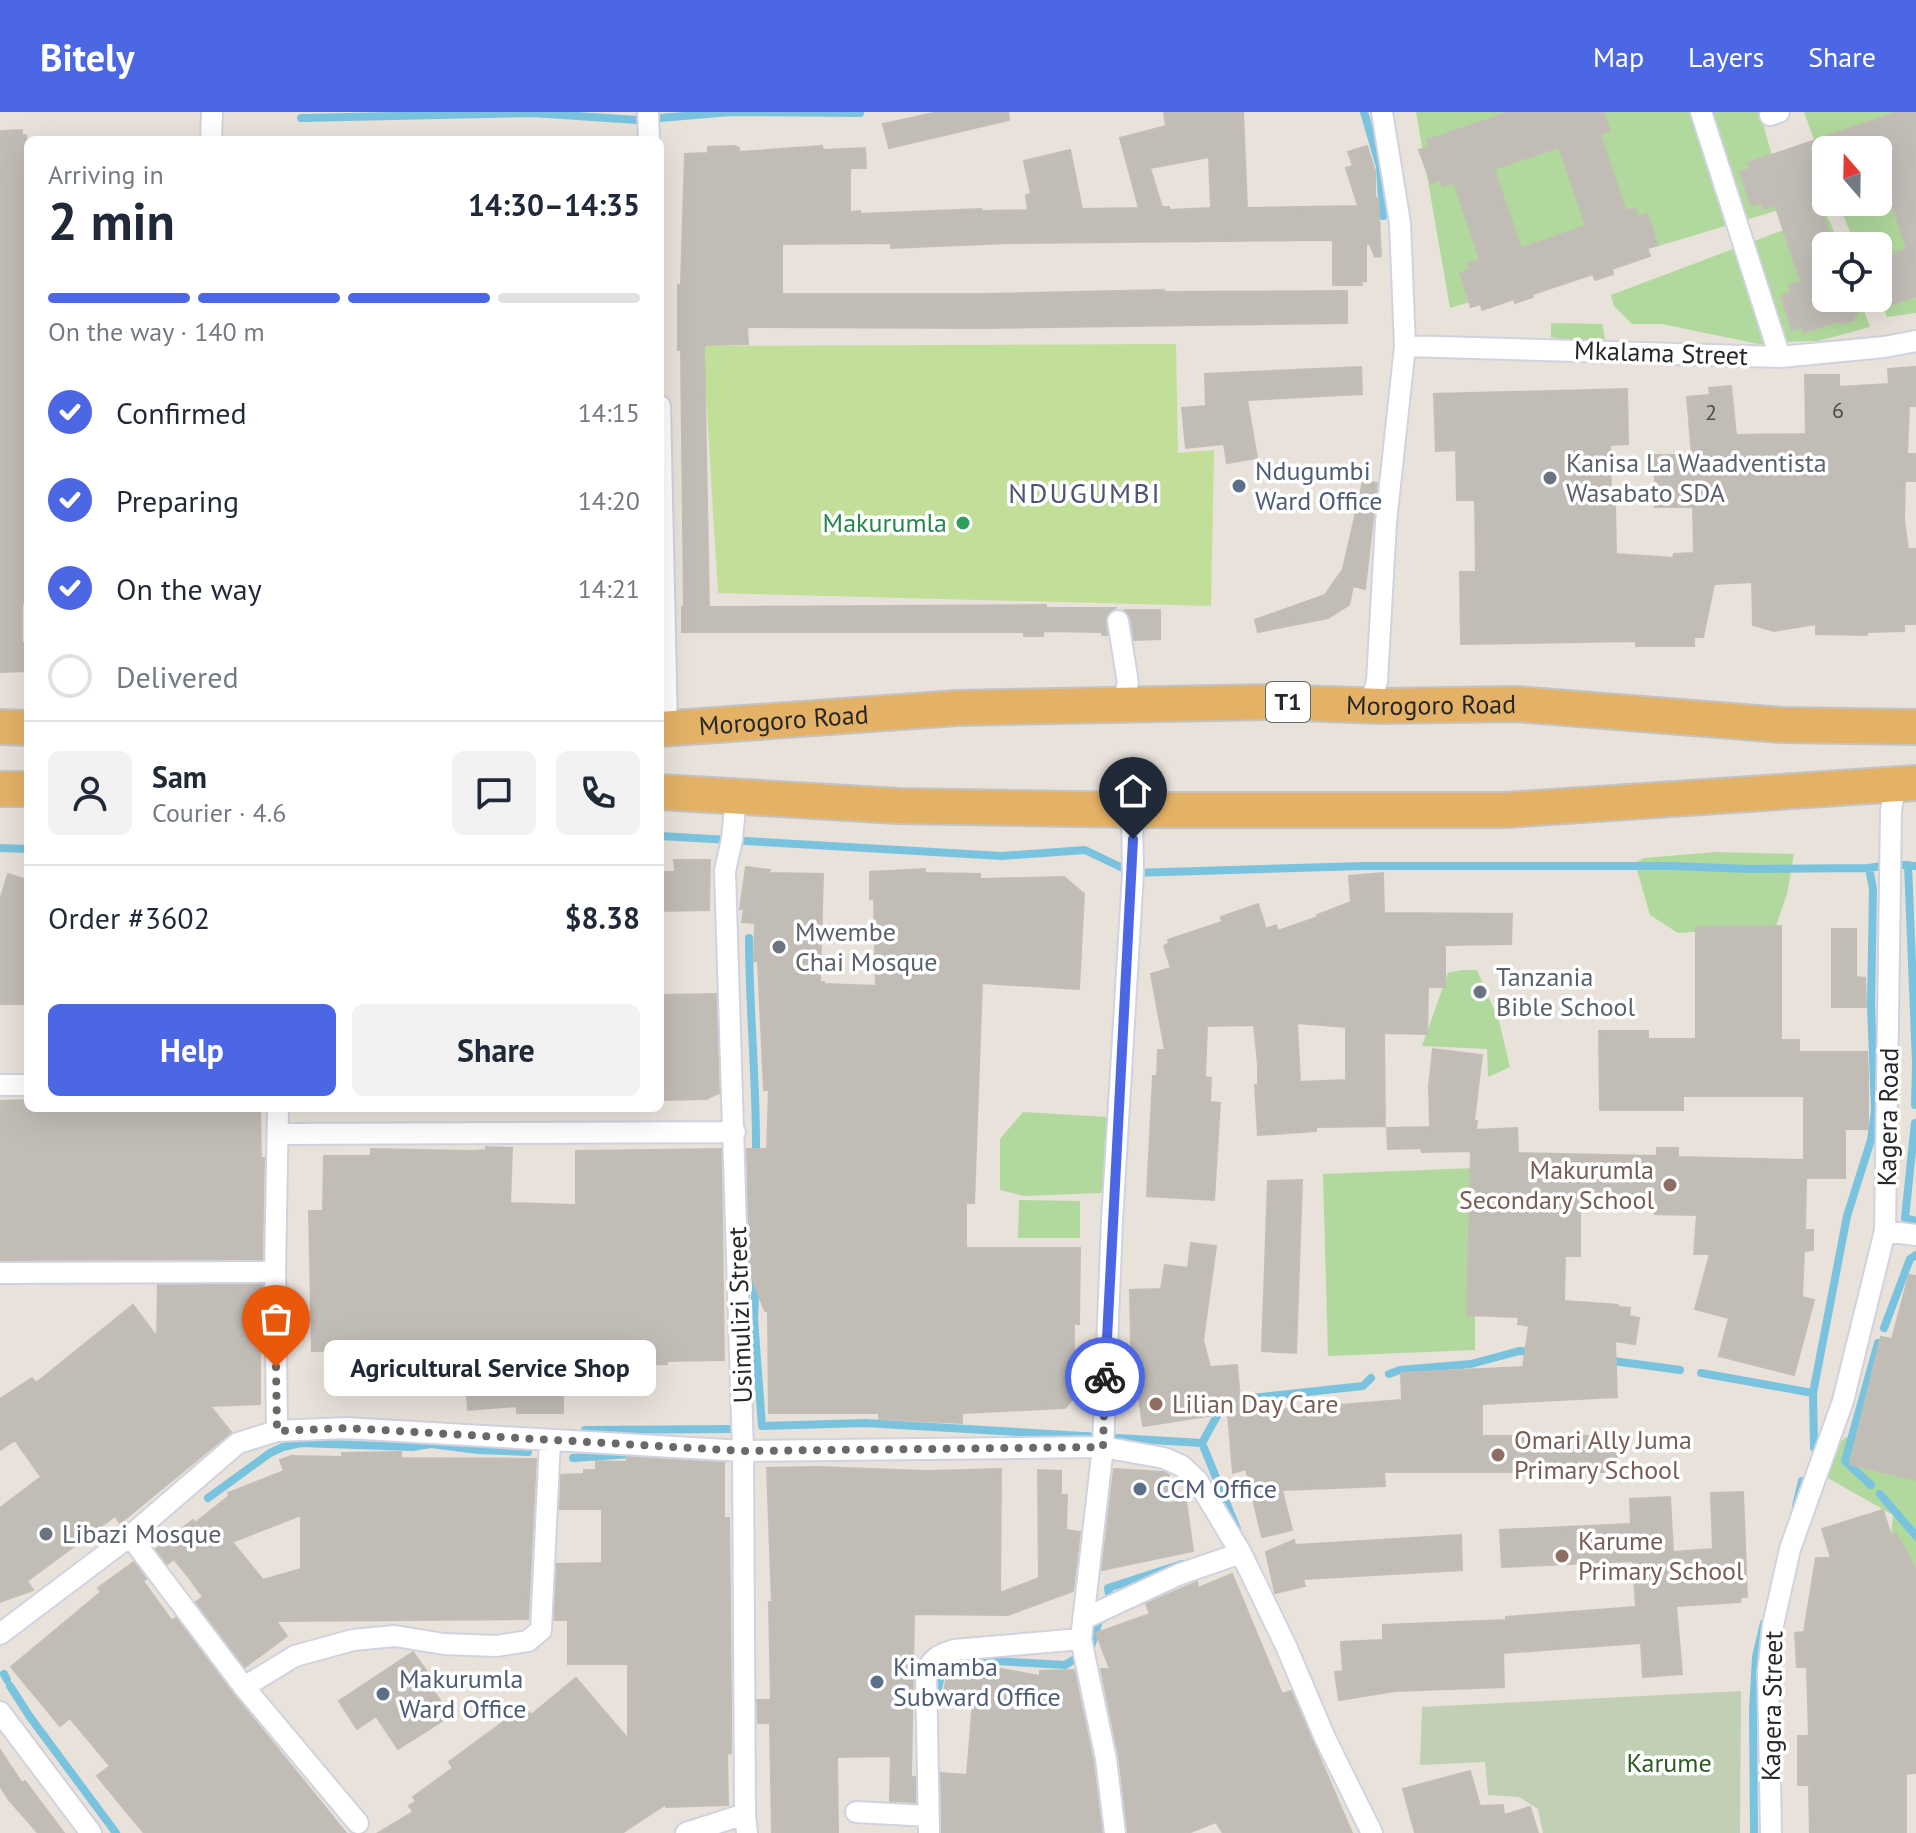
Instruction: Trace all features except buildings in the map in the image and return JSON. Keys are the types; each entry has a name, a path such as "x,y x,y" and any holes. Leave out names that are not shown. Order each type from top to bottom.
{"highway":[{"name":"Morogoro Road","path":"664,729 957,708 1269,702 1370,706 1516,704 1782,725 1916,727"},
{"path":"0,727 24,728"},
{"path":"664,792 898,806 1132,810 1505,810 1906,783"},
{"path":"0,789 24,789"}],"street":[{"path":"211,136 212,112"},
{"path":"648,112 649,136"},
{"path":"1370,706 1377,681 1386,522 1405,346 1400,223 1382,112"},
{"path":"1701,112 1780,357"},
{"name":"Mkalama Street","path":"1405,346 1780,357 1916,341"},
{"path":"1118,621 1128,683 1122,704"},
{"name":"Kagera Road","path":"1827,1444 1843,1401 1885,1231 1891,810 1906,783"},
{"name":"Usimulizi Street","path":"736,798 725,871 743,1451 746,1823"},
{"path":"1115,1833 1106,1759 1082,1629 1103,1447 1113,1206 1133,873 1132,810"},
{"path":"0,1085 24,1085"},
{"path":"277,1431 275,1272 278,1112"},
{"path":"278,1134 735,1132"},
{"path":"1885,1231 1916,1235"},
{"path":"0,1273 275,1272"},
{"path":"0,1634 130,1536 238,1443 277,1431 346,1428 743,1451 1103,1447 1164,1458 1182,1466 1197,1480 1241,1553 1372,1833"},
{"path":"244,1687 295,1656 353,1640 395,1636 444,1644 496,1646 528,1641 541,1630 550,1440"},
{"name":"Kagera Street","path":"1771,1833 1768,1672 1773,1625 1790,1549 1827,1444"},
{"path":"130,1536 244,1687 358,1823"},
{"path":"856,1812 929,1824 926,1671 938,1655 1082,1629 1180,1574 1241,1553"},
{"path":"0,1712 91,1833"},
{"path":"686,1833 746,1823"}],"green space":[{"path":"1416,112 1760,112 1786,208 1450,308"},
{"path":"1804,112 1916,112 1916,163 1892,172 1892,136 1813,136"},
{"path":"1916,187 1916,313 1887,317 1885,312 1892,312 1892,232 1850,232 1843,216 1892,216 1892,196"},
{"path":"1827,216 1834,232 1812,232 1812,312 1864,312 1870,327 1818,341 1779,342 1768,346 1662,324 1632,324 1614,306 1611,295"},
{"path":"1551,323 1602,324 1605,339 1567,341 1551,337"},
{"name":"Makurumla","path":"1176,344 1178,453 1214,450 1211,606 718,593 703,346"},
{"path":"1716,852 1794,854 1787,894 1776,926 1678,933 1650,915 1635,863 1644,858"},
{"path":"1477,970 1499,1021 1510,1067 1488,1077 1487,1049 1422,1046 1448,973"},
{"path":"1023,1112 1107,1117 1109,1179 1101,1193 1024,1196 1000,1190 1000,1139"},
{"path":"1475,1168 1475,1350 1328,1356 1323,1174"},
{"path":"1019,1200 1080,1201 1080,1238 1018,1238"},
{"path":"1846,1437 1916,1456 1916,1636 1888,1565 1893,1515 1812,1469"},
{"name":"Karume","path":"1741,1691 1740,1833 1543,1833 1538,1809 1519,1797 1488,1795 1485,1762 1420,1765 1422,1707"}],"waterway":[{"path":"301,118 532,113 637,120 730,112 860,113"},
{"path":"1364,112 1380,167 1383,216"},
{"path":"664,836 1002,856 1085,850 1133,873 1364,866 1672,866 1748,869 1869,868 1893,864 1916,866"},
{"path":"0,848 24,849"},
{"path":"1908,865 1916,1062"},
{"path":"1816,1449 1813,1393 1847,1216 1871,1140 1875,1111 1871,1004 1873,889 1869,868"},
{"path":"749,938 756,1157"},
{"path":"1915,1105 1916,1065"},
{"path":"1915,1123 1905,1218 1916,1221"},
{"path":"1884,1328 1910,1259 1916,1255"},
{"path":"756,1276 754,1319 762,1426 865,1423 1202,1443"},
{"path":"1871,1485 1845,1461 1878,1343"},
{"path":"1389,1374 1400,1370 1471,1364 1519,1351 1533,1352"},
{"path":"1606,1360 1680,1370"},
{"path":"1701,1373 1813,1393"},
{"path":"1233,1400 1363,1386 1371,1378"},
{"path":"1222,1407 1202,1443 1237,1529"},
{"path":"585,1430 733,1429"},
{"path":"208,1498 270,1453 301,1443 412,1447 431,1444 528,1452"},
{"path":"573,1458 632,1454"},
{"path":"1796,1506 1802,1481"},
{"path":"1880,1494 1916,1536"},
{"path":"1109,1594 1108,1588 1182,1564"},
{"path":"1091,1647 1099,1621 1106,1617"},
{"path":"1754,1833 1753,1710 1756,1657 1764,1623"},
{"path":"935,1701 945,1658 1065,1665 1075,1659"},
{"path":"4,1674 7,1680"},
{"path":"10,1686 116,1833"}],"way so far":[{"path":"276,1367 277,1431 346,1428 743,1451 1103,1447 1105,1377"}],"place":[{"name":"Kanisa La Waadventista Wasabato SDA","path":"1550,478"},
{"name":"Ndugumbi Ward Office","path":"1239,486"},
{"name":"Makurumla","path":"963,523"},
{"name":"Mwembe Chai Mosque","path":"779,947"},
{"name":"Tanzania Bible School","path":"1480,992"},
{"name":"Makurumla Secondary School","path":"1670,1185"},
{"name":"Agricultural Service Shop","path":"276,1367"},
{"name":"Lilian Day Care","path":"1156,1404"},
{"name":"Omari Ally Juma Primary School","path":"1498,1455"},
{"name":"CCM Office","path":"1140,1489"},
{"name":"Libazi Mosque","path":"46,1534"},
{"name":"Karume Primary School","path":"1562,1556"},
{"name":"Kimamba Subward Office","path":"877,1682"},
{"name":"Makurumla Ward Office","path":"383,1694"}],"district":[{"name":"NDUGUMBI","path":"1085,493"}],"route":[{"path":"1105,1377 1133,839"}]}
